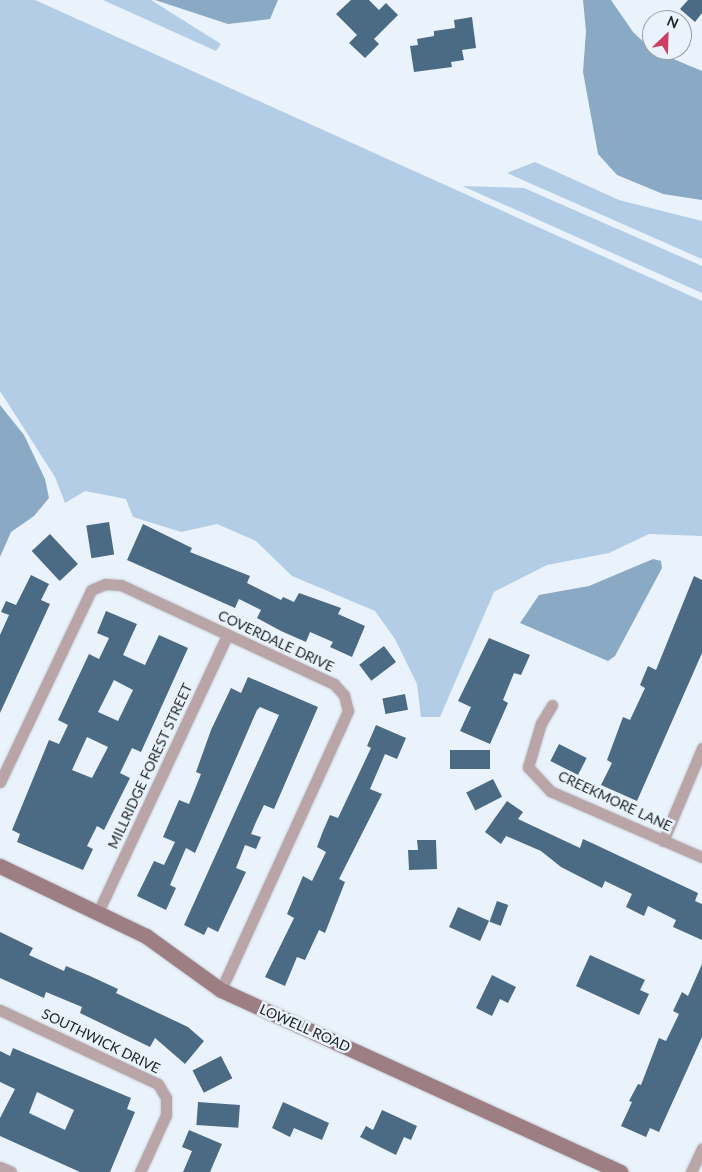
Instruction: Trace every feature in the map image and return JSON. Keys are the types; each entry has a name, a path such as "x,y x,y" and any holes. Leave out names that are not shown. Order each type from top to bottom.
{"street":[{"name":"COVERDALE DRIVE","path":"0,782 91,590 105,584 121,585 334,684 344,695 348,711 221,990"},
{"name":"MILLRIDGE FOREST STREET","path":"99,910 227,635"},
{"name":"CREEKMORE LANE","path":"552,705 541,723 528,768 550,791 702,857"},
{"path":"663,840 702,748"},
{"name":"LOWELL ROAD","path":"0,866 99,910 146,936 221,990 593,1166 620,1172"},
{"name":"SOUTHWICK DRIVE","path":"0,1010 158,1084 166,1098 166,1115 140,1172"},
{"path":"692,1172 702,1148"},
{"path":"0,1167 11,1172"}],"shaded area":[{"path":"0,0 35,0 702,301 702,536 649,534 609,553 547,565 494,592 440,717 421,717 417,684 395,639 375,611 292,576 256,541 217,524 181,532 133,517 126,499 85,491 65,503 55,477 0,391"},
{"path":"103,0 151,0 221,44 216,51"},
{"path":"155,0 278,0 270,19 228,24"},
{"path":"583,0 611,0 633,32 642,41 642,60 676,60 702,71 702,200 663,194 617,175 598,154 583,72 586,31"},
{"path":"535,162 619,200 702,221 702,259 507,173"},
{"path":"449,180 463,186 524,188 702,266 702,293"},
{"path":"0,405 24,435 45,479 49,498 34,516 11,532 0,557"},
{"path":"653,559 661,561 662,568 615,656 608,661 520,623 539,595 589,586"}],"building":[{"path":"351,0 369,0 379,10 386,3 398,15 374,39 379,44 365,58 349,43 357,35 336,14"},
{"path":"688,0 702,0 702,13 695,22 692,19 692,10 680,9"},
{"path":"472,17 476,48 462,50 464,60 451,62 452,67 414,72 410,46 418,45 417,39 434,36 434,31 455,28 454,20"},
{"path":"109,522 114,555 91,558 86,526"},
{"path":"143,524 192,548 190,552 250,576 247,583 281,600 283,597 294,602 299,593 341,608 338,614 365,626 352,657 330,647 333,642 310,632 306,642 281,631 257,618 261,610 239,599 235,608 127,560"},
{"path":"50,534 78,564 60,581 32,551"},
{"path":"31,575 49,584 41,600 50,604 0,713 0,635 9,615 1,612 6,601 16,605"},
{"path":"694,576 702,580 702,653 637,801 601,785 612,763 607,760 623,717 630,720 645,688 640,685 648,666 656,670"},
{"path":"106,611 137,624 123,655 145,665 159,635 188,648 141,752 132,748 120,773 130,778 104,830 97,826 87,846 93,849 83,870 17,842 20,834 12,830 49,740 59,744 68,725 58,720 89,654 99,659 109,638 97,633","holes":["114,680 133,690 118,721 98,712","87,737 108,747 92,778 72,770"]},
{"path":"489,638 530,655 521,675 514,673 503,700 508,703 490,744 460,731 471,707 458,701"},
{"path":"384,646 396,662 371,681 359,665"},
{"path":"248,677 318,707 274,809 264,805 256,822 251,834 261,837 256,849 245,845 236,868 246,872 218,932 208,927 204,935 184,925 279,715 260,707 257,710 195,853 186,848 170,885 176,888 166,910 137,896 154,861 164,865 175,842 163,837 179,800 189,804 201,774 196,772 211,730 231,688 241,693"},
{"path":"405,694 408,710 385,714 382,698"},
{"path":"376,725 406,738 397,759 385,754 370,789 382,794 339,879 345,882 325,933 319,930 305,960 297,957 285,986 265,977 294,918 287,914 303,876 312,881 326,852 317,847 323,831 330,815 338,818 371,748 367,746"},
{"path":"559,744 587,758 578,775 550,761"},
{"path":"450,750 490,750 490,769 450,769"},
{"path":"493,779 502,797 475,810 466,793"},
{"path":"507,801 523,812 518,819 580,848 583,839 698,893 695,901 702,904 702,940 673,927 676,920 648,906 644,916 626,907 632,894 605,881 602,888 561,867 541,851 506,836 501,844 485,832"},
{"path":"417,840 436,840 437,869 409,870 408,850 418,850"},
{"path":"497,901 508,905 501,926 489,922"},
{"path":"458,907 489,921 480,941 449,927"},
{"path":"0,932 33,948 29,955 64,971 66,966 118,989 116,993 188,1027 204,1041 185,1064 155,1038 150,1047 80,1013 82,1007 46,992 44,998 0,978"},
{"path":"590,955 645,980 640,990 649,994 639,1015 576,986"},
{"path":"702,964 702,1037 659,1132 650,1128 646,1137 621,1126 632,1102 629,1101 638,1084 641,1085 659,1038 666,1041 679,1014 673,1011 682,992 688,996"},
{"path":"492,975 516,987 508,1003 500,999 492,1016 476,1008"},
{"path":"13,1048 131,1098 127,1109 135,1112 110,1172 80,1172 0,1136 0,1118 15,1089 0,1082 0,1051 10,1056","holes":["37,1092 74,1110 65,1130 29,1113"]},
{"path":"221,1056 232,1078 204,1093 192,1071"},
{"path":"198,1102 240,1105 238,1128 196,1125"},
{"path":"283,1102 329,1123 322,1140 294,1128 290,1137 272,1128"},
{"path":"382,1110 417,1126 411,1140 404,1137 396,1155 360,1137 366,1126 373,1130"},
{"path":"189,1130 222,1144 210,1172 183,1172 192,1151 182,1147"}]}
